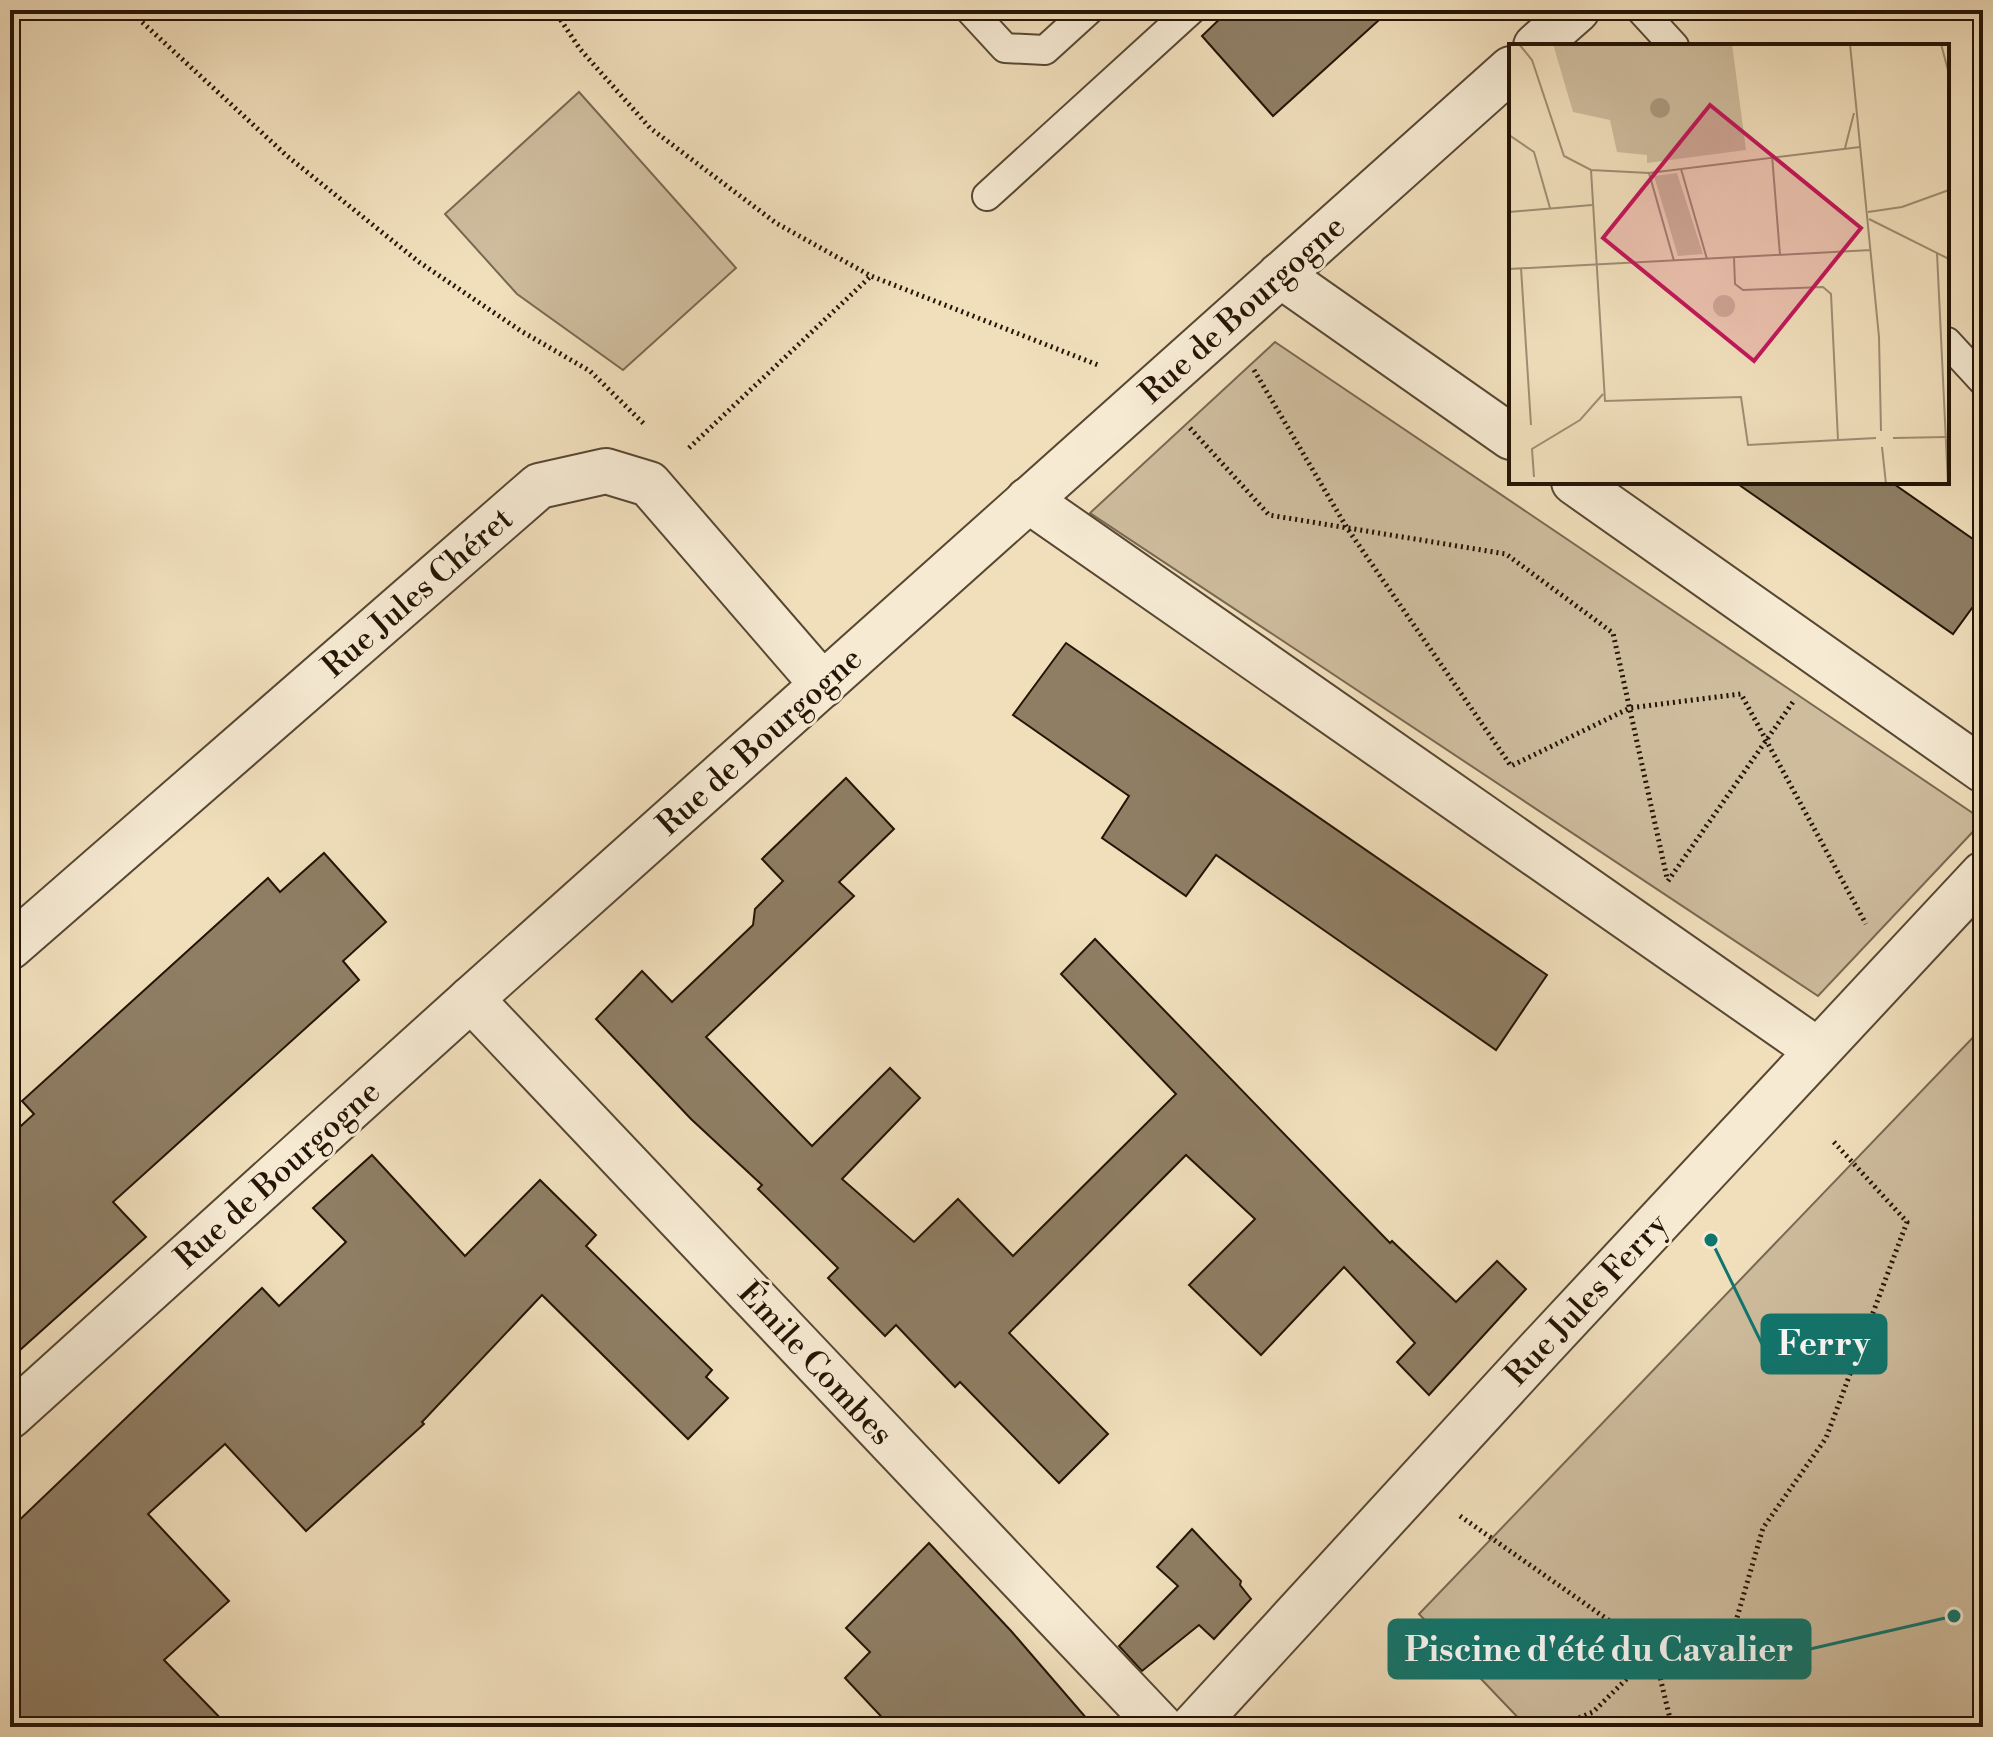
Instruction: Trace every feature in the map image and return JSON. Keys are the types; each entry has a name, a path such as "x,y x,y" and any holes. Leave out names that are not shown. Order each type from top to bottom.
{"street":[{"path":"1538,44 1576,10"},
{"name":"Rue de Bourgogne","path":"10,1416 471,999 1509,71"},
{"path":"1280,275 1509,436"},
{"name":"Rue Jules Chéret","path":"10,947 539,486 606,471 649,484"},
{"path":"649,484 823,685"},
{"path":"1577,484 1983,770"},
{"path":"1028,500 1817,1050"},
{"name":"Rue Jules Ferry","path":"1193,1727 1983,874"},
{"name":"Émile Combes","path":"471,999 1161,1727"}],"lane":[{"path":"970,10 1005,48 1045,50 1089,10"},
{"path":"987,196 1191,10"},
{"path":"1641,10 1672,44"},
{"path":"1949,344 1983,381"}],"path":[{"path":"129,10 287,156 407,252 521,331 590,371 645,425"},
{"path":"554,10 580,49 650,128 776,223 871,276 1154,387 1269,515 1506,554 1613,633 1668,881"},
{"path":"649,484 871,276"},
{"path":"1226,322 1347,528 1511,766 1630,708 1741,694 1891,971"},
{"path":"1637,924 1824,658"},
{"path":"1557,1727 1593,1712 1654,1652 1736,1621 1763,1528 1826,1438 1907,1222 1832,1140"},
{"path":"1416,1483 1654,1652 1672,1727"}],"shaded area":[{"path":"579,92 736,268 623,370 517,294 445,214"},
{"path":"1275,342 1983,821 1818,996 1090,513"},
{"path":"1983,1027 1983,1727 1527,1727 1419,1614"}],"building":[{"path":"1229,10 1390,10 1273,116 1202,36"},
{"path":"1738,484 1894,484 1983,546 1983,593 1953,634"},
{"path":"1066,643 1547,975 1496,1050 1216,855 1186,896 1102,838 1129,796 1013,715"},
{"path":"846,778 894,829 839,882 854,896 706,1037 812,1146 890,1068 920,1098 842,1179 914,1242 958,1199 1013,1256 1176,1094 1061,974 1095,939 1390,1243 1392,1241 1456,1302 1497,1261 1526,1289 1429,1395 1397,1362 1415,1343 1344,1267 1261,1355 1189,1285 1255,1219 1186,1155 1009,1333 1108,1434 1059,1483 960,1382 955,1387 896,1325 885,1336 828,1278 838,1268 758,1189 762,1185 691,1119 596,1019 642,971 672,1002 753,925 755,909 783,881 762,859"},
{"path":"324,853 386,922 343,961 359,980 113,1202 146,1237 10,1359 10,1136 34,1114 22,1101 268,878 280,892"},
{"path":"372,1155 465,1256 540,1180 596,1235 586,1246 712,1370 706,1377 728,1398 688,1439 542,1295 422,1422 424,1424 306,1531 225,1444 148,1514 229,1601 164,1660 229,1727 25,1727 10,1711 10,1529 262,1288 279,1306 346,1242 313,1208"},
{"path":"1192,1529 1241,1581 1240,1585 1251,1599 1214,1639 1199,1625 1142,1671 1119,1646 1178,1586 1157,1567"},
{"path":"929,1543 1094,1727 891,1727 845,1678 870,1652 846,1628"}],"place":[{"name":"Ferry","path":"1711,1240"},
{"name":"Piscine d'été du Cavalier","path":"1954,1616"}]}
